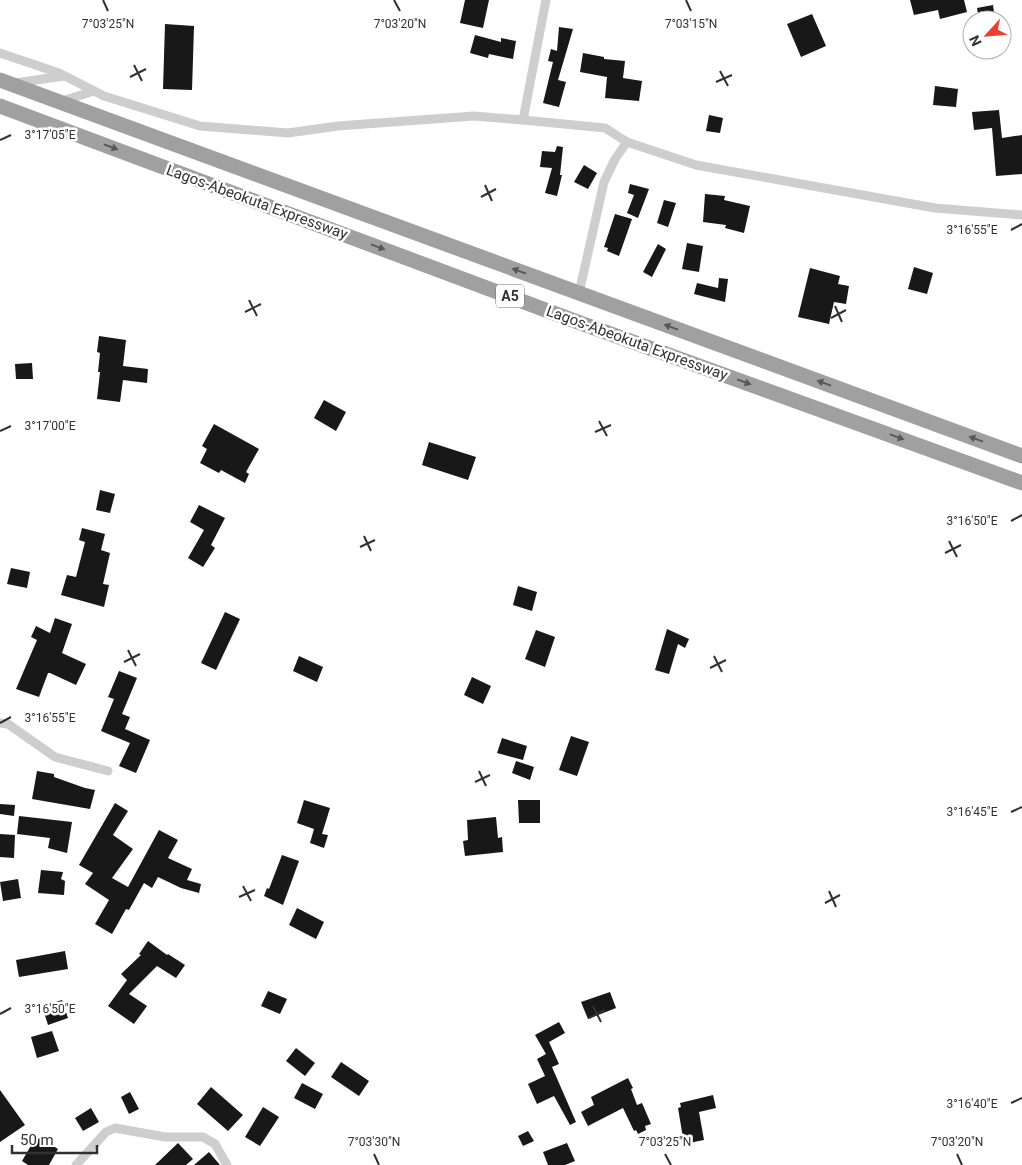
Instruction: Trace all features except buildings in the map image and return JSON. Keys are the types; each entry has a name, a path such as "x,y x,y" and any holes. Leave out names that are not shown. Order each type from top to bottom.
{"highway":[{"name":"Lagos-Abeokuta Expressway","path":"5,82 1022,456"},
{"name":"Lagos-Abeokuta Expressway","path":"0,106 575,321 1022,483"}],"street":[{"path":"523,120 546,0"},
{"path":"0,53 64,76 104,96 200,126 288,133 338,126 474,116 605,128 627,142 696,165 935,208 1022,215"},
{"path":"5,82 64,76"},
{"path":"60,102 94,91"},
{"path":"579,294 604,182 615,159 627,142"},
{"path":"0,723 8,724 55,757 108,771"},
{"path":"76,1165 106,1132 115,1128 165,1137 203,1137 215,1144 227,1165"}]}
